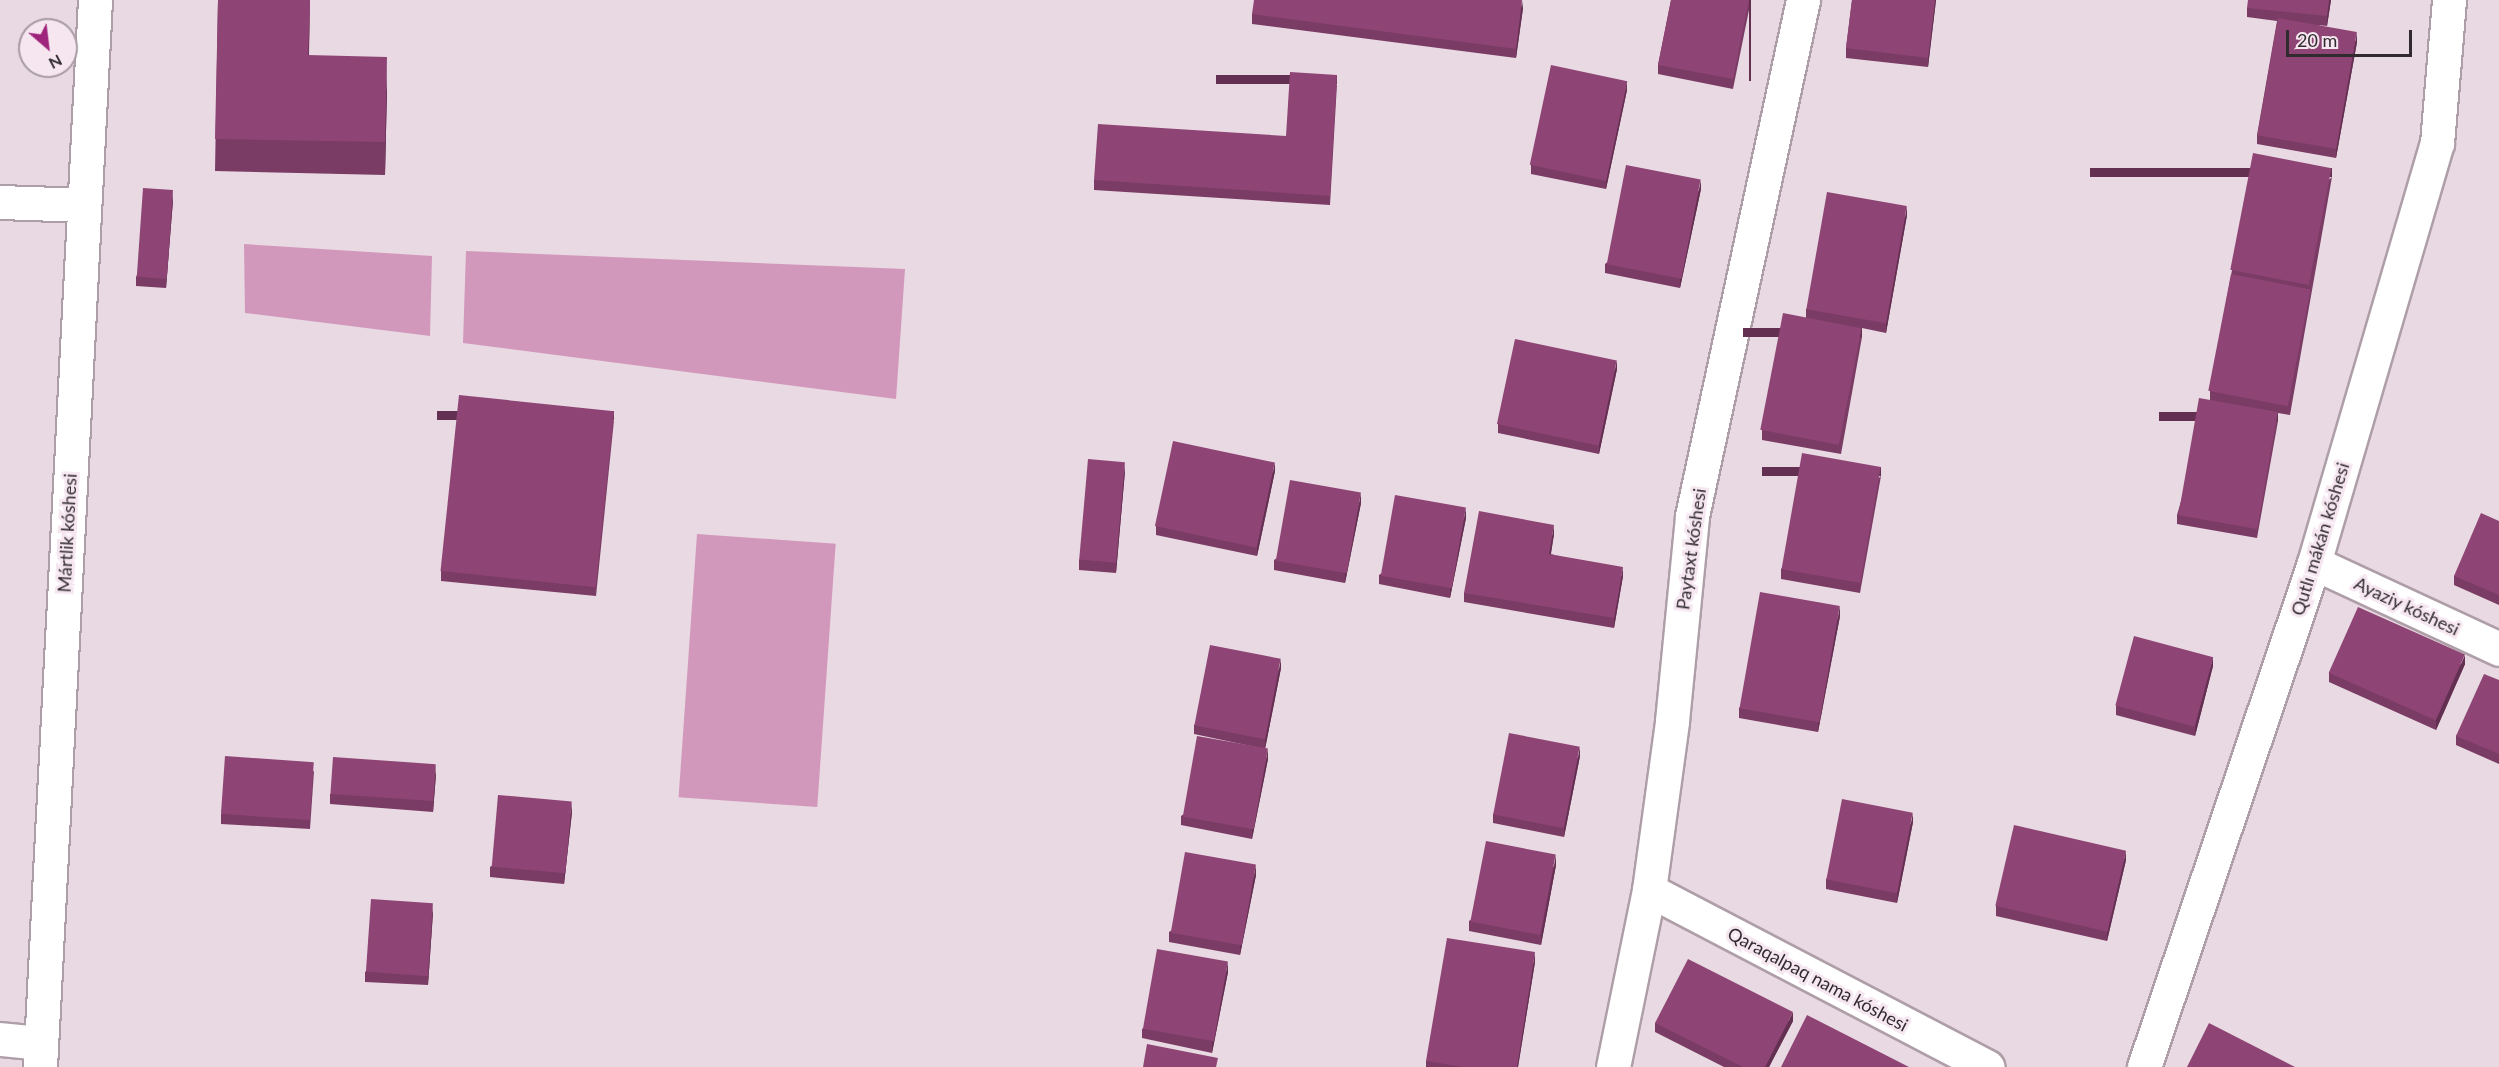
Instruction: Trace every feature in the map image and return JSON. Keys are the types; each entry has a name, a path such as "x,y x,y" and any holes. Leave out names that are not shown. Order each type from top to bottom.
{"street":[{"name":"Mártlik kóshesi","path":"41,1055 95,0"},
{"name":"Paytaxt kóshesi","path":"1613,1067 1649,890 1672,721 1692,516 1803,0"},
{"name":"Qutlı mákán kóshesi","path":"2144,1067 2314,563 2437,144 2449,0"},
{"path":"0,202 84,205"},
{"name":"Ayaziy kóshesi","path":"2314,563 2499,649"},
{"name":"Qaraqalpaq nama kóshesi","path":"1649,890 1987,1067"},
{"path":"0,1039 41,1055"}],"shaded area":[{"path":"244,244 432,256 430,336 245,313"},
{"path":"466,251 905,269 896,399 463,343"},
{"path":"697,534 836,544 817,807 679,797"}],"building":[{"path":"218,0 310,0 308,55 387,57 385,142 215,139"},
{"path":"1254,0 1522,0 1516,49 1252,14"},
{"path":"1671,0 1749,0 1733,79 1658,65"},
{"path":"1852,0 1935,0 1928,58 1846,48"},
{"path":"2248,0 2329,0 2327,16 2247,8"},
{"path":"2278,18 2357,32 2336,149 2257,135"},
{"path":"1551,65 1627,81 1606,181 1530,165"},
{"path":"1290,72 1337,75 1330,196 1094,180 1098,124 1286,136"},
{"path":"2253,153 2332,168 2309,285 2230,270"},
{"path":"1626,165 1701,180 1681,279 1607,264"},
{"path":"143,188 173,190 167,279 137,277"},
{"path":"1827,192 1907,206 1886,323 1806,309"},
{"path":"2231,274 2311,289 2288,406 2208,391"},
{"path":"1783,313 1862,328 1839,445 1760,430"},
{"path":"1515,339 1617,361 1599,446 1497,424"},
{"path":"459,395 614,411 596,587 440,571"},
{"path":"2199,398 2278,412 2257,529 2178,515"},
{"path":"1173,441 1275,463 1257,548 1155,526"},
{"path":"1802,453 1881,467 1860,583 1782,569"},
{"path":"1088,459 1125,462 1116,563 1079,560"},
{"path":"1290,480 1361,493 1347,573 1276,561"},
{"path":"1395,495 1466,508 1452,588 1381,576"},
{"path":"1479,511 1554,525 1549,554 1623,567 1614,618 1464,593"},
{"path":"2481,513 2499,521 2499,595 2454,576"},
{"path":"1760,592 1840,606 1819,722 1740,708"},
{"path":"2358,607 2465,655 2436,720 2329,673"},
{"path":"2134,636 2213,657 2195,727 2115,706"},
{"path":"1210,645 1281,659 1265,739 1194,725"},
{"path":"2484,674 2499,680 2499,754 2456,736"},
{"path":"1509,733 1580,747 1564,828 1493,814"},
{"path":"1197,736 1268,749 1254,829 1183,817"},
{"path":"225,756 314,762 310,820 221,814"},
{"path":"333,757 436,764 433,801 330,794"},
{"path":"498,795 572,801 565,873 492,867"},
{"path":"1842,799 1913,813 1897,893 1826,879"},
{"path":"2014,825 2126,851 2107,932 1995,906"},
{"path":"1486,841 1556,855 1540,935 1470,921"},
{"path":"1185,852 1256,865 1242,945 1171,933"},
{"path":"371,899 433,903 428,976 366,972"},
{"path":"1447,938 1535,952 1517,1067 1463,1067 1426,1061"},
{"path":"1157,949 1228,962 1214,1041 1143,1029"},
{"path":"1688,959 1793,1012 1765,1067 1743,1067 1655,1023"},
{"path":"1807,1015 1909,1067 1781,1067"},
{"path":"2209,1023 2295,1067 2187,1067"},
{"path":"1147,1044 1218,1058 1216,1067 1143,1067"}]}
